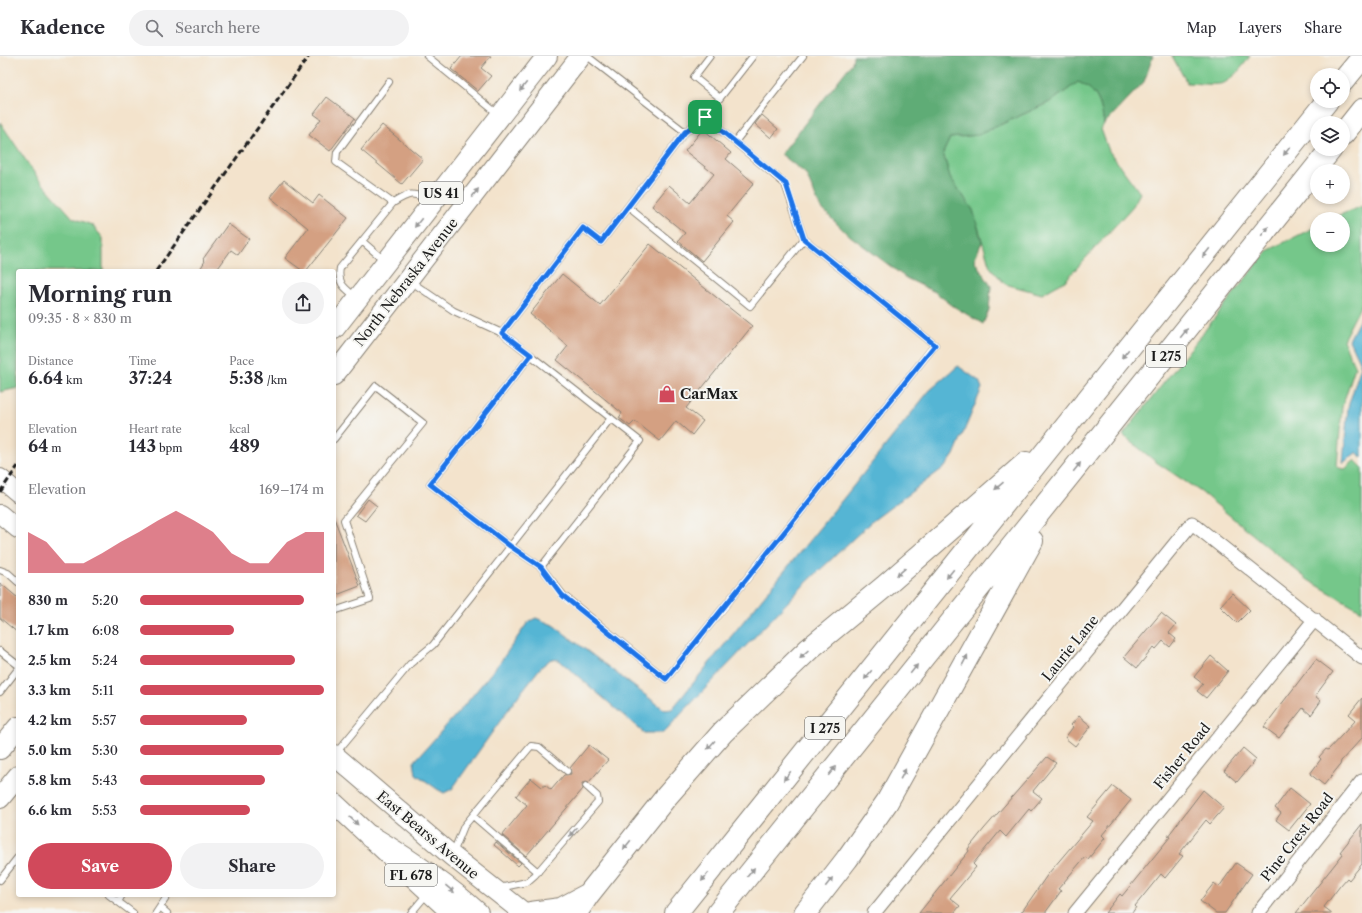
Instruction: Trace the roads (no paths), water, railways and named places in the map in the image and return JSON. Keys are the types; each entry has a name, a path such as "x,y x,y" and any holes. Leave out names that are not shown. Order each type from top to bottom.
{"highway":[{"path":"1350,73 1362,58"},
{"name":"I 275","path":"676,913 1321,108"},
{"path":"1350,125 1362,110"},
{"name":"I 275","path":"718,913 1064,484 1325,156"},
{"path":"576,913 588,895 666,797 723,732 754,701 815,644 884,587 1070,423"},
{"path":"805,913 847,859 895,790 1064,484"},
{"path":"371,837 415,863 448,887 477,913"},
{"path":"531,913 561,909 588,895"}],"main road":[{"name":"North Nebraska Avenue","path":"336,372 581,56"},
{"name":"North Nebraska Avenue","path":"336,326 433,203 543,58"},
{"path":"387,262 408,279"},
{"path":"0,478 16,491"},
{"path":"0,514 16,527"},
{"path":"0,750 16,730"},
{"name":"East Bearss Avenue","path":"336,757 452,856 524,913"},
{"path":"0,798 16,780"},
{"name":"FL 678","path":"336,805 452,913"}],"street":[{"name":"Laurie Lane","path":"874,913 1192,523 1315,619"},
{"path":"1315,619 1362,658"},
{"name":"Fisher Road","path":"1075,913 1315,619"},
{"name":"Pine Crest Road","path":"1258,913 1362,781"}],"lane":[{"path":"427,56 500,116"},
{"path":"587,56 685,132"},
{"path":"710,56 694,77 720,98"},
{"path":"502,333 583,228 601,242 685,132 705,117 753,56"},
{"path":"735,142 803,56"},
{"path":"389,82 337,152 336,162 393,203"},
{"path":"531,355 430,484 510,546 541,567 562,595 666,679 935,345 804,239 786,184 705,117"},
{"path":"358,298 341,284 339,277 340,268 393,203 406,194 418,194 433,203"},
{"path":"628,207 750,306 804,239"},
{"path":"362,241 387,262"},
{"path":"408,279 454,311 502,333 640,441 541,567"},
{"path":"336,436 376,386 422,423 344,520 370,599 336,610"},
{"path":"336,753 410,664 433,645 611,418"},
{"path":"0,570 8,573 16,580"},
{"path":"0,651 16,663"},
{"path":"0,692 16,672"},
{"path":"452,856 464,826 531,746 539,747 568,771"},
{"path":"493,889 527,882 538,872 598,802 597,796 586,786"},
{"path":"473,816 538,872"},
{"path":"0,880 16,860"},
{"path":"411,913 429,892"},
{"path":"112,897 132,913"},
{"path":"118,902 121,897"},
{"path":"167,897 158,910 167,913"}],"water":[{"path":"1362,315 1362,458 1357,452 1343,463 1348,407 1361,366 1349,340"},
{"path":"958,366 979,381 982,388 954,455 946,466 871,522 804,585 663,733 644,733 559,660 551,659 541,667 515,700 452,789 444,793 416,774 414,762 501,661 528,622 536,618 553,625 665,710 672,709 929,391"}],"railway":[{"path":"157,269 309,56"},
{"path":"0,492 16,469"}],"place":[{"name":"CarMax","path":"667,394"}]}
